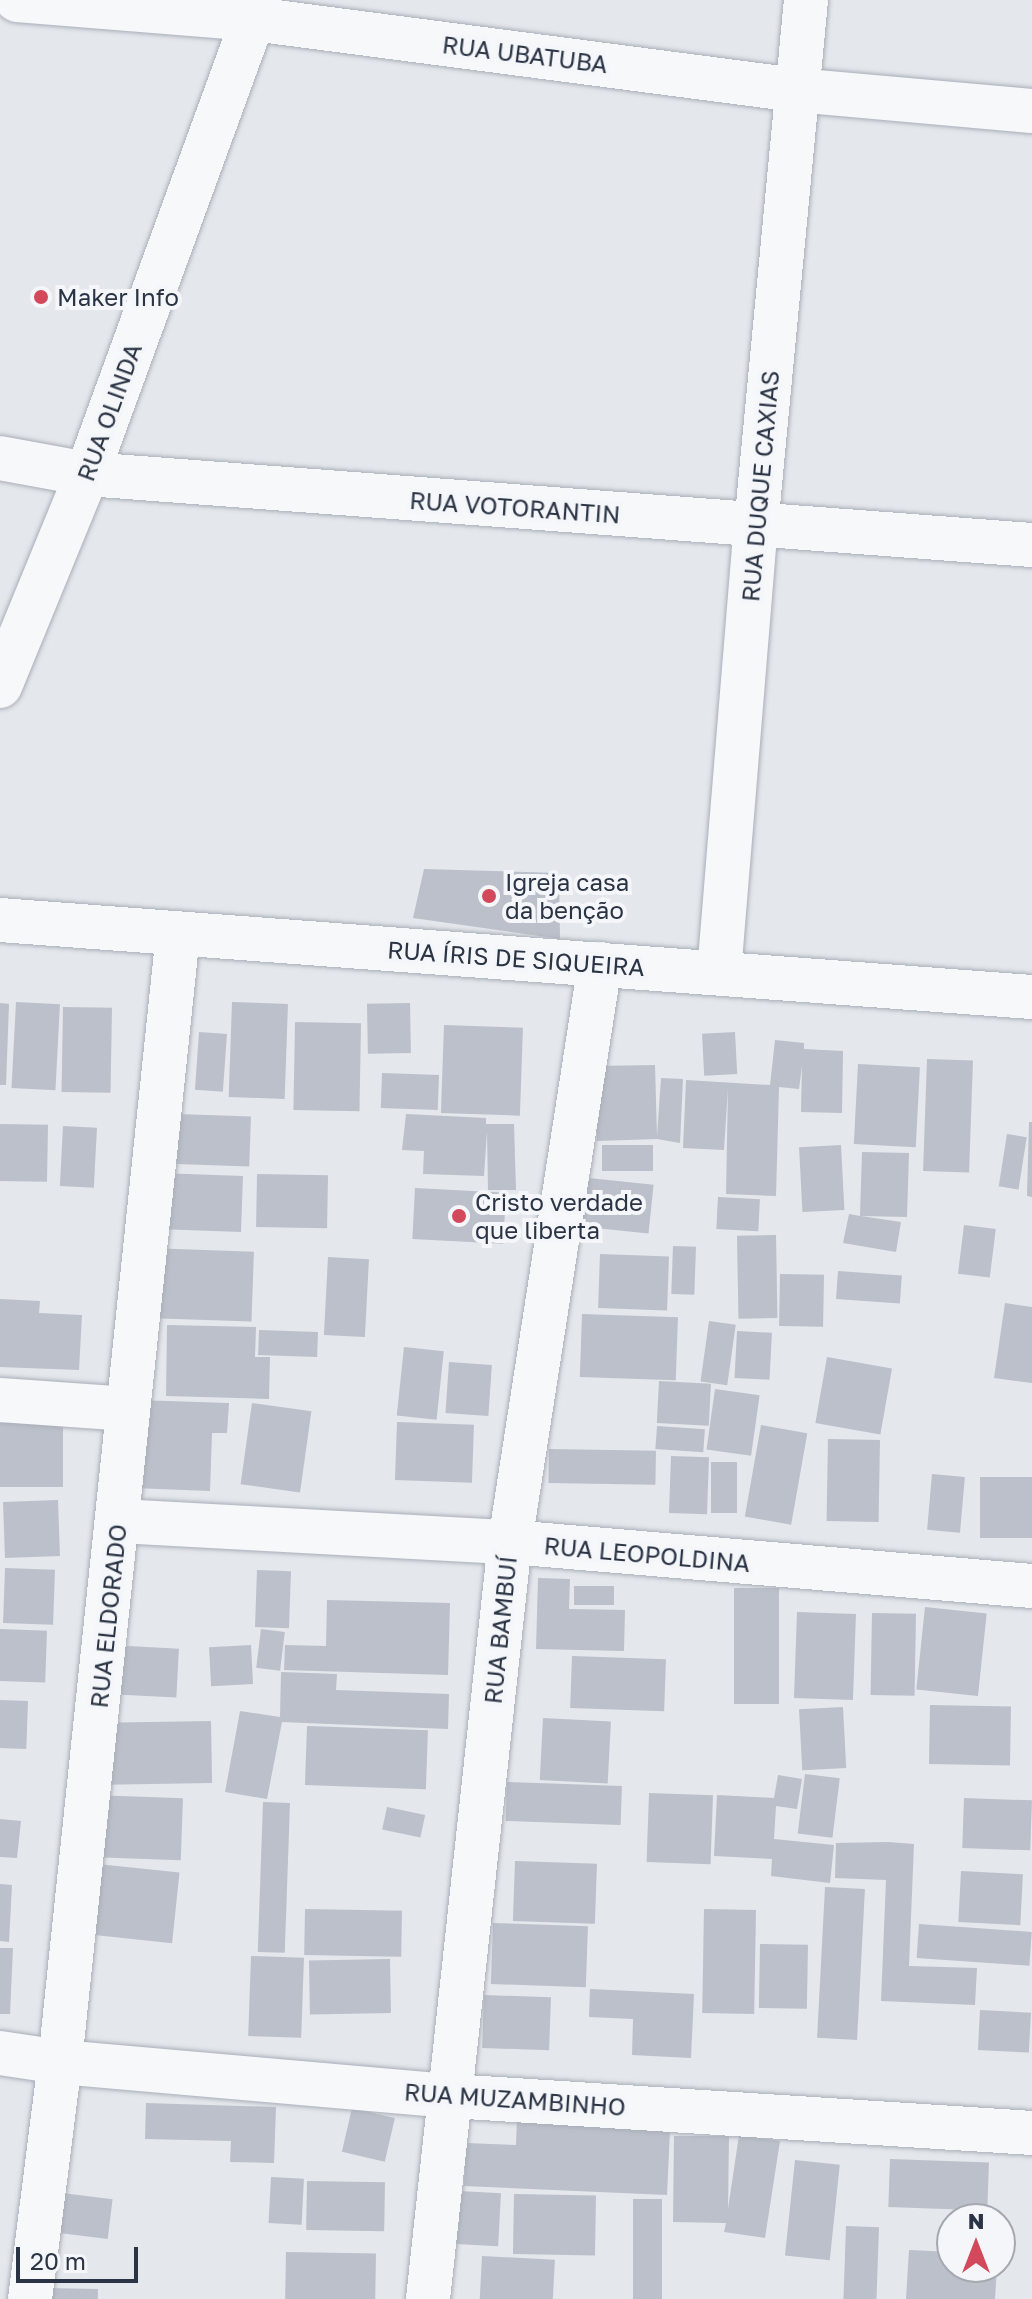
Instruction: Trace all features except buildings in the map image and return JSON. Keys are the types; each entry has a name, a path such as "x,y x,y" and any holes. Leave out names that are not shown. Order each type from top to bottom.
{"street":[{"name":"RUA UBATUBA","path":"17,0 256,9 796,90 1032,111"},
{"name":"RUA DUQUE CAXIAS","path":"719,973 756,526 806,0"},
{"name":"RUA OLINDA","path":"0,686 87,474 256,9"},
{"name":"RUA VOTORANTIN","path":"0,458 87,474 1032,545"},
{"name":"RUA ÍRIS DE SIQUEIRA","path":"0,920 1032,997"},
{"name":"RUA ELDORADO","path":"30,2299 60,2062 178,933"},
{"name":"RUA BAMBUÍ","path":"428,2299 510,1542 600,964"},
{"path":"0,1400 128,1409"},
{"name":"RUA LEOPOLDINA","path":"118,1521 510,1542 1032,1586"},
{"name":"RUA MUZAMBINHO","path":"0,2053 60,2062 451,2096 1032,2133"}],"place":[{"name":"Maker Info","path":"41,297"},
{"name":"Igreja casa da benção","path":"489,896"},
{"name":"Cristo verdade que liberta","path":"459,1216"}]}
